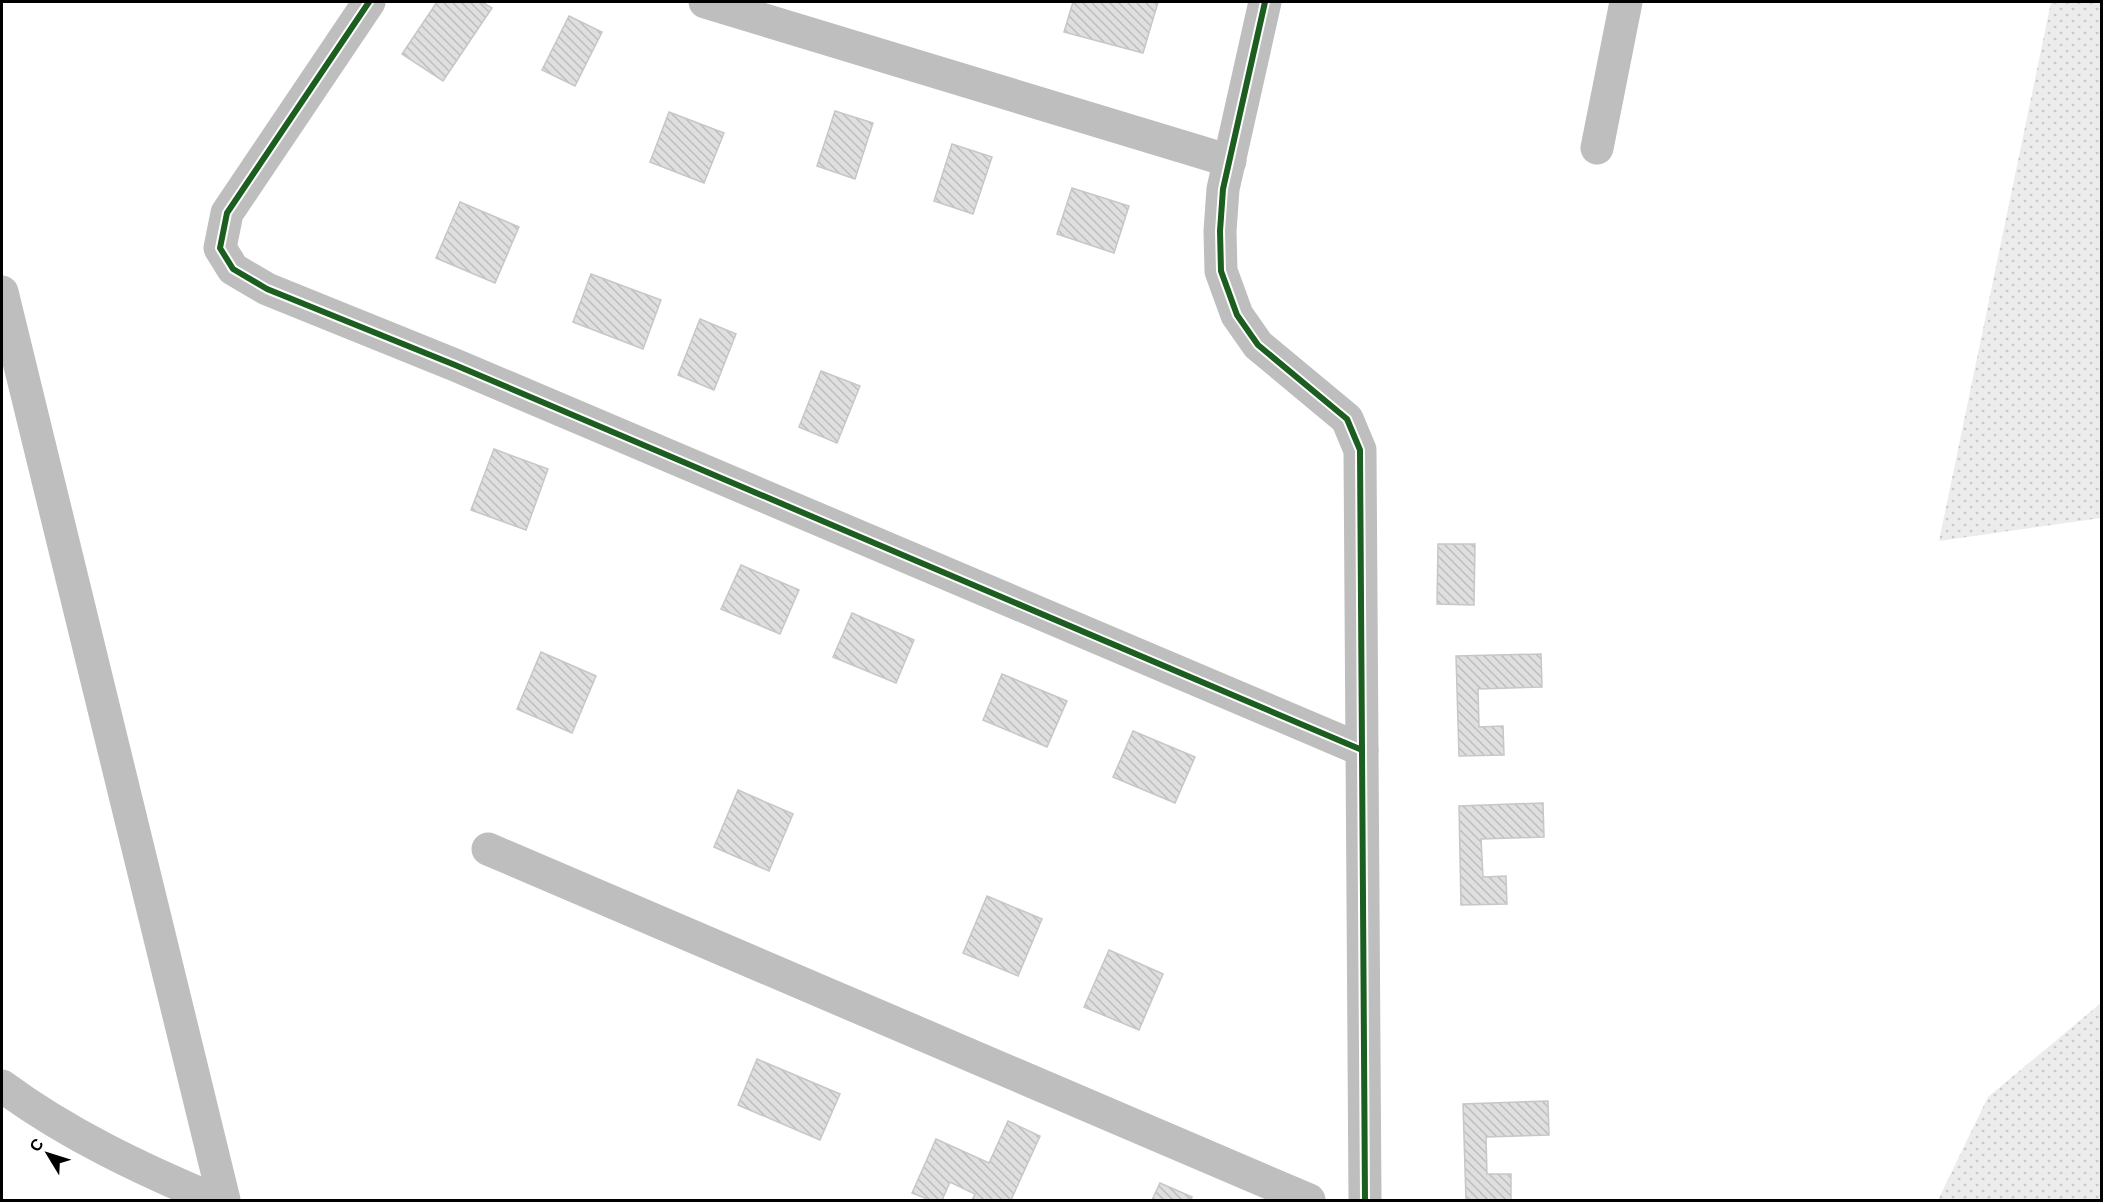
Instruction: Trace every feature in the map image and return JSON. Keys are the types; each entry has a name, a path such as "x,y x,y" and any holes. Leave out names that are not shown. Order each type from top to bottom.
{"street":[{"path":"369,2 227,213 220,248 233,269 267,289 466,370 1362,750"},
{"path":"705,2 1230,161"},
{"path":"1265,2 1223,189 1220,220 1221,271 1237,315 1258,345 1347,419 1360,450 1365,1200"},
{"path":"1597,148 1626,2"},
{"path":"2,292 224,1200"},
{"path":"488,849 1309,1200"},
{"path":"2,1086 61,1125 151,1173 215,1200"}],"shaded area":[{"path":"2051,2 2101,2 2101,518 1939,541"},
{"path":"2101,1003 2101,1200 1938,1200 1988,1097"}],"building":[{"path":"437,2 482,2 492,8 443,81 402,54"},
{"path":"1073,2 1158,2 1143,53 1064,32"},
{"path":"569,16 602,32 575,86 542,70"},
{"path":"835,111 873,123 855,179 817,166"},
{"path":"669,112 724,133 704,183 650,162"},
{"path":"952,144 992,157 973,214 934,201"},
{"path":"1072,188 1129,206 1114,253 1057,234"},
{"path":"460,202 519,227 495,283 436,258"},
{"path":"591,274 661,300 643,349 573,322"},
{"path":"700,319 736,334 714,390 678,375"},
{"path":"821,371 860,386 837,443 799,427"},
{"path":"494,449 548,469 526,530 471,510"},
{"path":"1438,544 1475,544 1474,605 1437,604"},
{"path":"741,565 799,590 780,634 721,609"},
{"path":"852,613 914,640 896,683 833,657"},
{"path":"541,652 596,676 572,733 517,709"},
{"path":"1541,654 1542,687 1478,689 1479,727 1503,726 1504,755 1459,756 1456,656"},
{"path":"1002,674 1067,701 1047,747 983,720"},
{"path":"1133,731 1195,757 1175,803 1113,777"},
{"path":"738,790 793,814 769,871 714,847"},
{"path":"1543,803 1544,837 1481,839 1483,877 1506,876 1507,904 1461,905 1459,806"},
{"path":"987,896 1042,919 1018,976 963,953"},
{"path":"1109,950 1163,974 1139,1030 1084,1007"},
{"path":"757,1059 840,1094 820,1140 738,1105"},
{"path":"1548,1101 1549,1135 1486,1137 1487,1174 1511,1174 1511,1200 1466,1200 1463,1104"},
{"path":"1008,1121 1040,1136 1011,1200 972,1200 975,1194 950,1182 942,1200 930,1200 912,1193 936,1139 989,1163"},
{"path":"1160,1183 1192,1197 1191,1200 1152,1200"}],"cycle path":[{"path":"369,2 227,213 220,248 233,269 267,289 455,365 1362,750"},
{"path":"1265,2 1223,189 1220,231 1221,271 1237,315 1258,345 1347,419 1360,450 1365,1200"}]}
